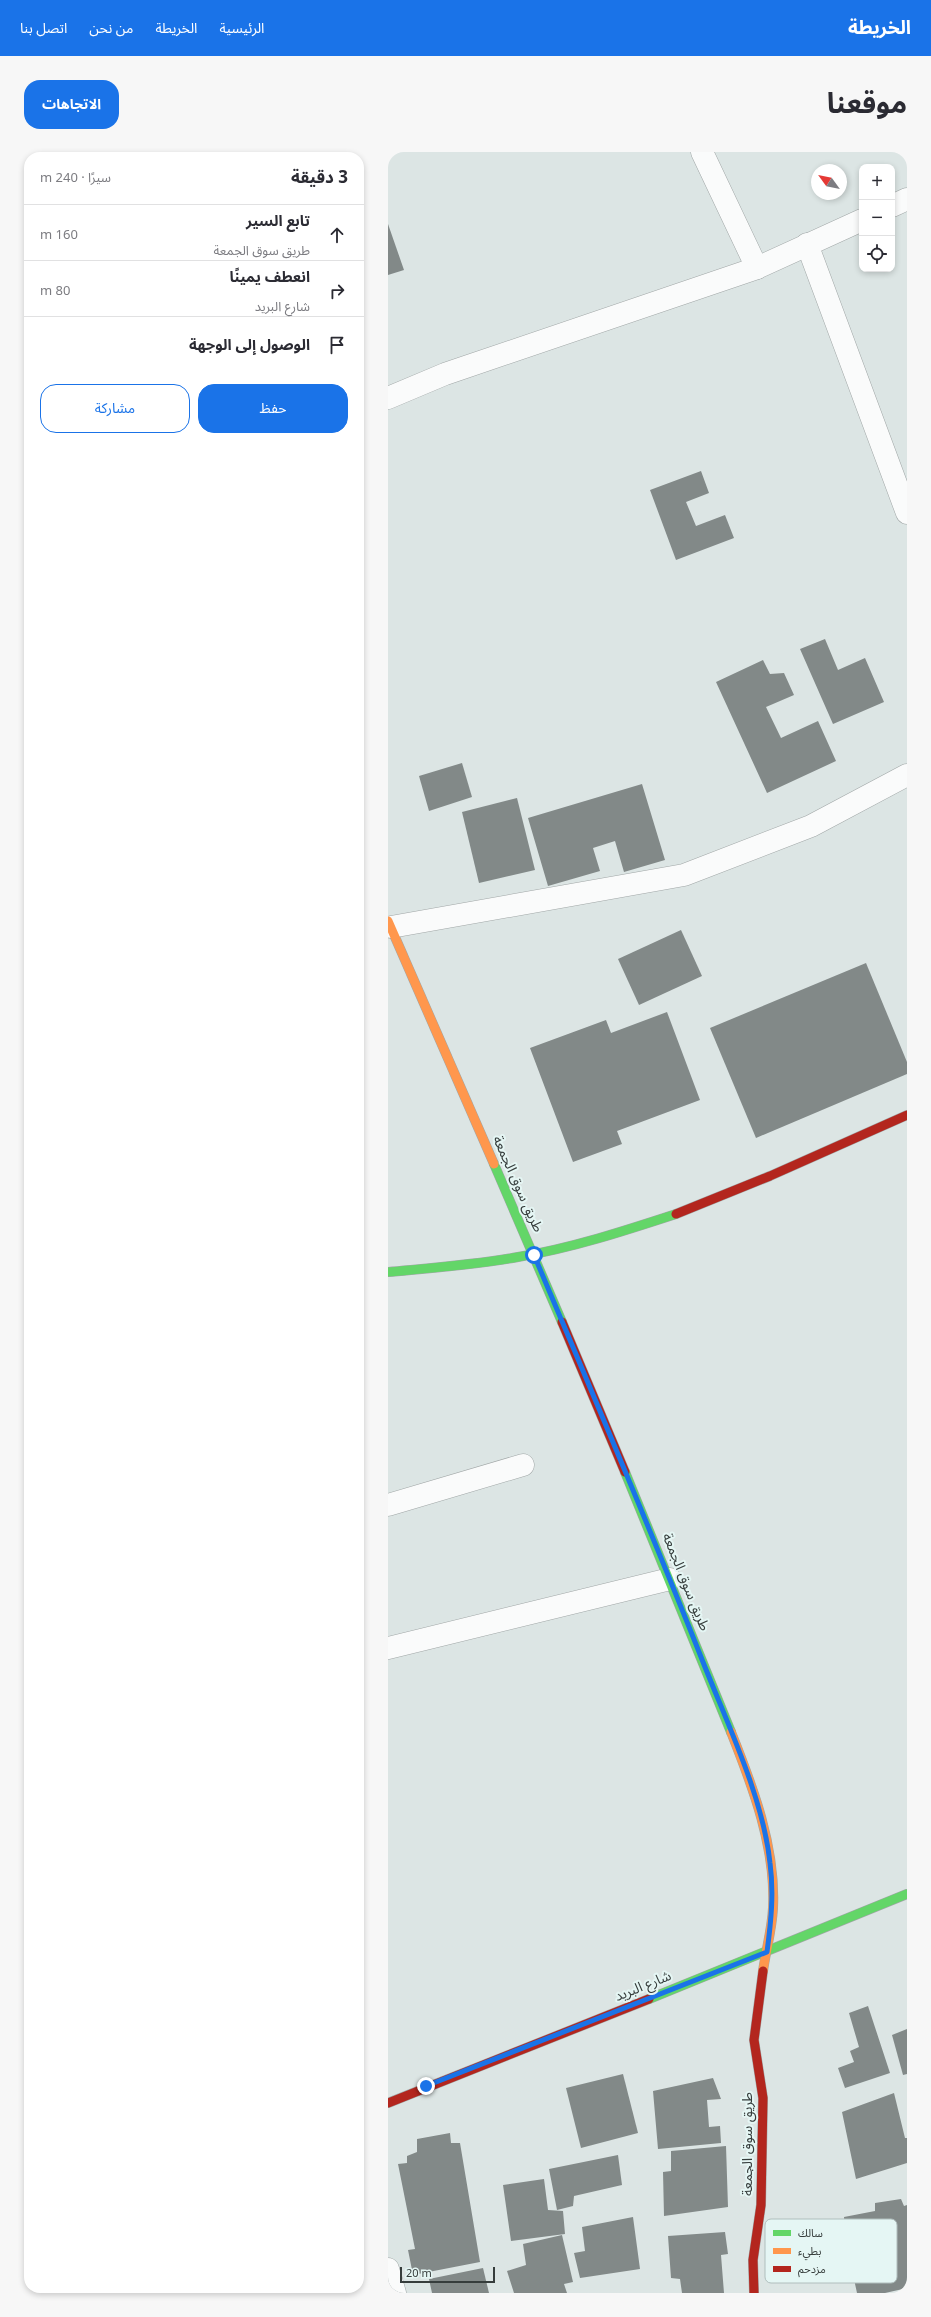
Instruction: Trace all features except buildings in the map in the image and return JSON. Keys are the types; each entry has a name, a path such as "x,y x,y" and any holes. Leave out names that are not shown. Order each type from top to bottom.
{"street":[{"path":"702,152 757,268"},
{"path":"895,205 907,199"},
{"path":"388,398 445,374 757,268 859,221"},
{"path":"807,244 907,513"},
{"path":"389,924 684,875 811,826 907,775"},
{"name":"طريق سوق الجمعة","path":"389,924 534,1255 670,1579 746,1770 761,1819 770,1862 773,1908 767,1952 760,1987 754,2040 763,2098 761,2205 753,2260 754,2293"},
{"path":"388,1272 534,1255 606,1236 698,1206 776,1174 907,1115"},
{"path":"388,1505 523,1465"},
{"path":"388,1648 670,1579"},
{"name":"شارع البريد","path":"388,2103 767,1952 907,1894"},
{"path":"388,2269 395,2293"}],"traffic: fast":[{"path":"494,1164 562,1322"},
{"path":"388,1272 502,1260 558,1249 637,1227 676,1214"},
{"path":"625,1472 731,1732"},
{"path":"649,1999 907,1894"}],"traffic: slow":[{"path":"388,921 494,1164"},
{"path":"731,1732 755,1796 767,1840 771,1863 773,1908 763,1971"}],"traffic: jam":[{"path":"676,1214 770,1176 907,1115"},
{"path":"562,1322 625,1472"},
{"path":"754,2293 753,2260 761,2205 763,2098 754,2040 763,1971"},
{"path":"388,2103 649,1999"}],"route":[{"path":"426,2086 767,1952 773,1908 770,1862 761,1819 746,1770 670,1579 534,1255"}]}
